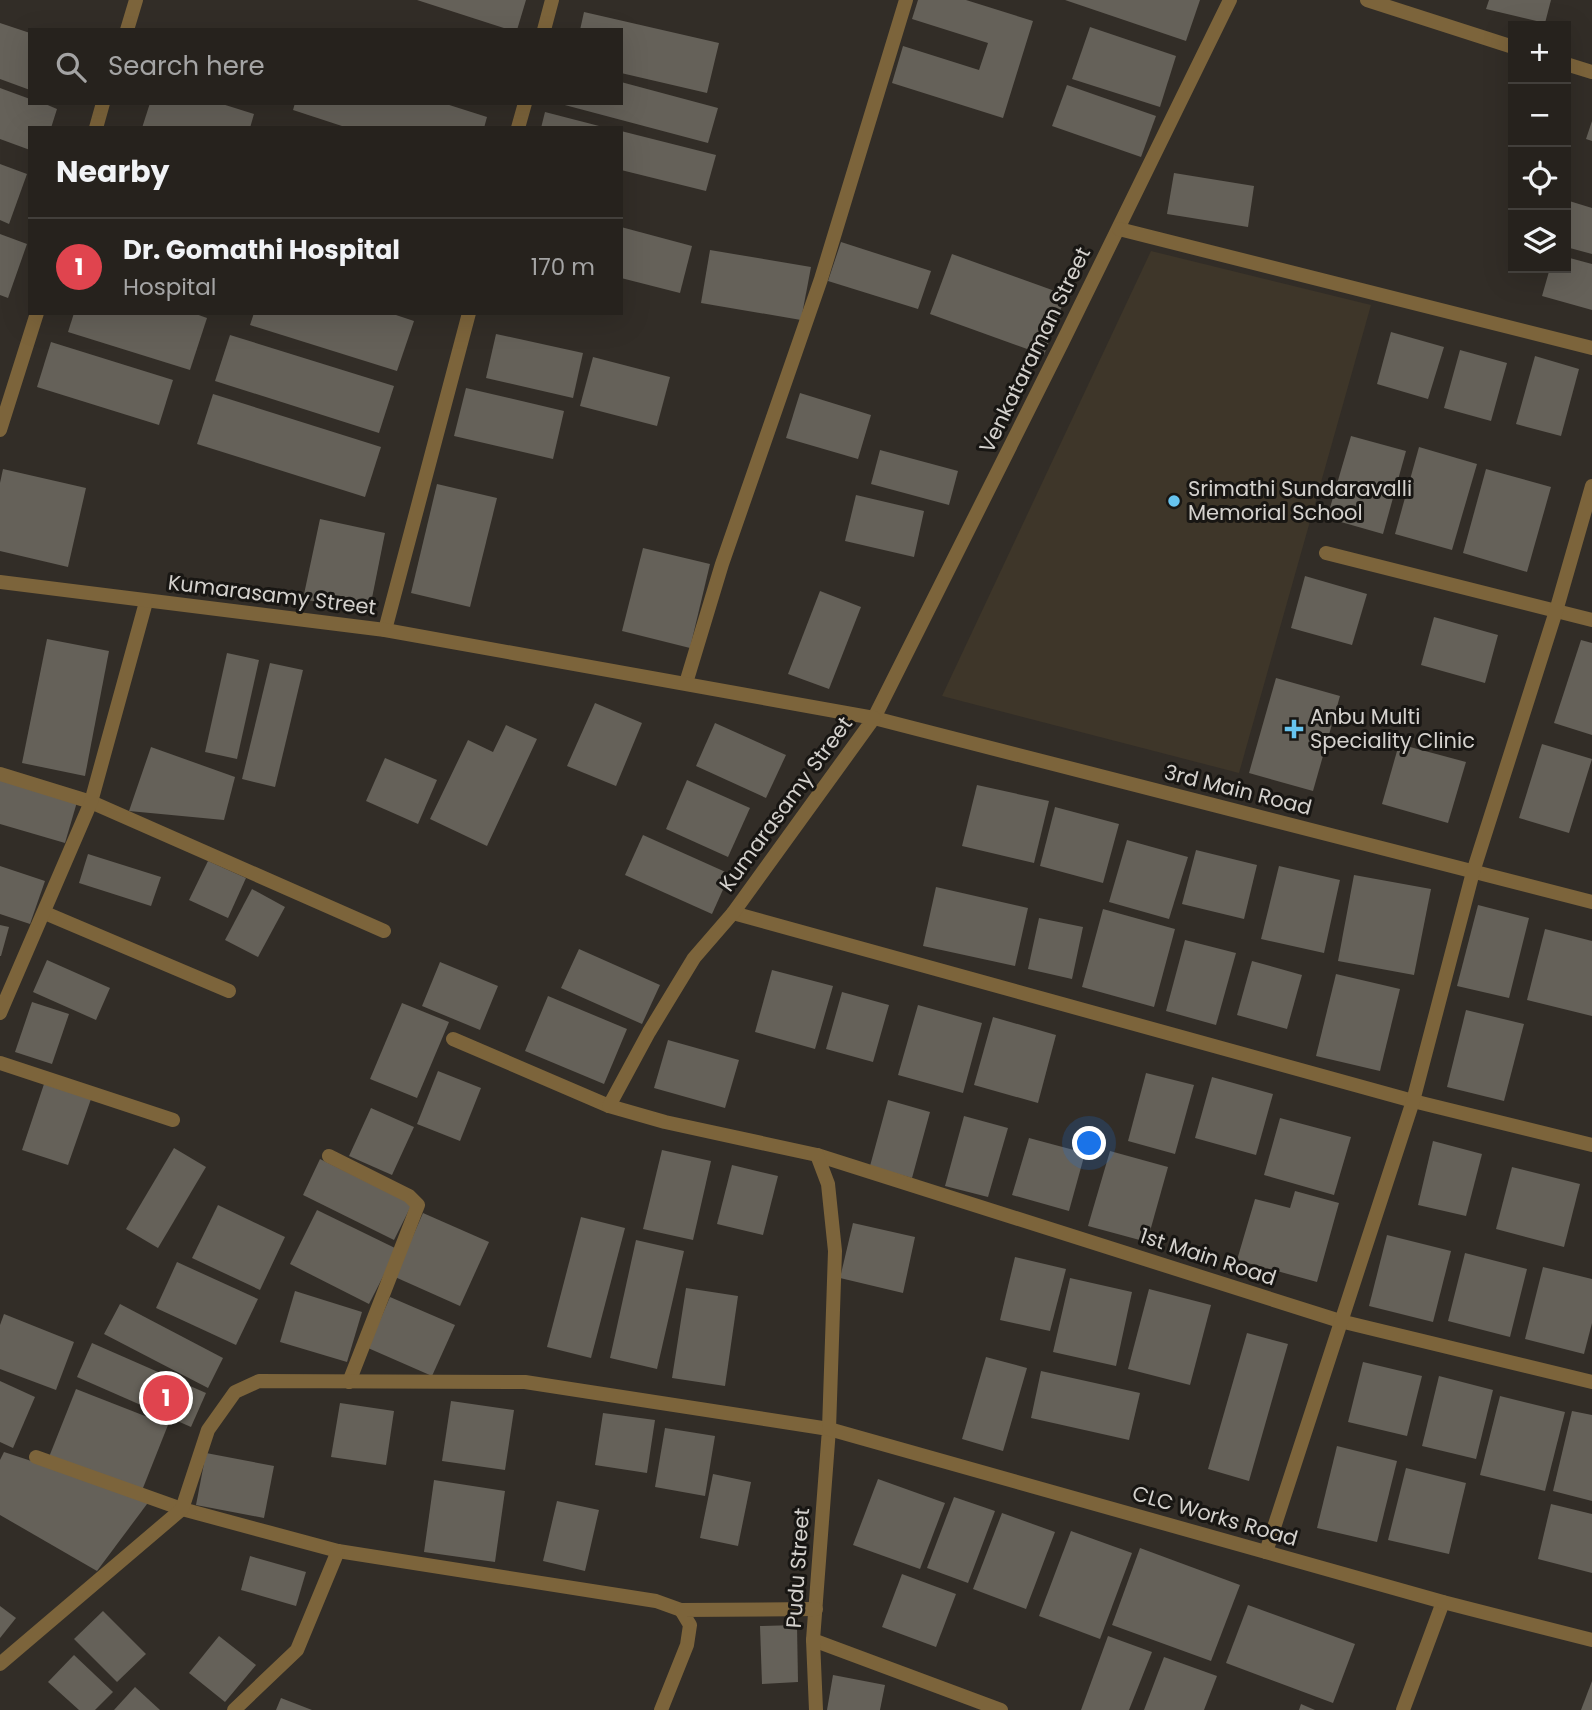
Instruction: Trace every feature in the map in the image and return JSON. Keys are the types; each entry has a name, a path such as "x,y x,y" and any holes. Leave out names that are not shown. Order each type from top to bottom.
{"street":[{"path":"128,28 136,0"},
{"path":"545,28 552,0"},
{"path":"686,683 722,564 821,279 906,0"},
{"name":"Venkataraman Street","path":"874,718 1119,229 1230,0"},
{"path":"1367,0 1508,45"},
{"path":"1571,66 1592,72"},
{"path":"97,126 102,105"},
{"path":"519,126 524,105"},
{"path":"1119,229 1592,348"},
{"path":"0,430 36,315"},
{"path":"385,630 468,315"},
{"path":"1266,1552 1413,1101 1473,872 1556,611 1592,486"},
{"path":"1326,553 1592,620"},
{"name":"Kumarasamy Street","path":"0,582 385,630 874,718 733,913 694,958 649,1032 609,1106"},
{"path":"0,1013 91,802 146,602"},
{"name":"3rd Main Road","path":"874,718 1592,902"},
{"path":"0,774 91,802 384,930"},
{"path":"45,913 229,991"},
{"path":"733,913 1413,1101 1592,1145"},
{"path":"453,1039 609,1106 665,1122 817,1155 828,1184 835,1251 829,1429"},
{"path":"0,1063 173,1120"},
{"name":"1st Main Road","path":"817,1155 1340,1321 1592,1382"},
{"path":"329,1156 409,1196 418,1205 349,1382"},
{"name":"CLC Works Road","path":"182,1509 208,1430 235,1392 259,1381 525,1382 829,1429 1443,1602 1592,1640"},
{"name":"Pudu Street","path":"816,1710 814,1640 829,1429"},
{"path":"36,1457 182,1509 338,1551 656,1601 681,1610 816,1609"},
{"path":"0,1664 182,1509"},
{"path":"234,1710 297,1650 338,1551"},
{"path":"1403,1710 1443,1602"},
{"path":"661,1710 687,1645 691,1625 681,1610"},
{"path":"814,1640 1001,1710"}],"shaded area":[{"name":"Srimathi Sundaravalli Memorial School","path":"1151,251 1371,305 1239,773 942,696"}],"building":[{"path":"417,0 526,0 518,28 504,28"},
{"path":"918,0 966,0 1033,21 1003,118 892,83 903,46 979,70 988,43 912,19"},
{"path":"1065,0 1200,0 1186,41"},
{"path":"1489,0 1551,0 1546,21 1486,9"},
{"path":"584,12 719,43 707,93 623,73 623,28 580,28"},
{"path":"0,23 28,32 28,89 0,79"},
{"path":"1090,27 1176,56 1160,107 1072,79"},
{"path":"623,83 718,108 708,143 565,105 623,105"},
{"path":"1067,85 1156,116 1141,157 1052,126"},
{"path":"0,88 28,98 28,105 48,105 57,109 52,126 28,126 28,149 0,139"},
{"path":"149,105 225,105 254,114 251,126 143,126"},
{"path":"294,105 449,105 487,117 485,126 342,126 293,110"},
{"path":"545,112 599,126 542,126"},
{"path":"1592,121 1592,141 1586,139"},
{"path":"623,132 716,155 706,191 623,170"},
{"path":"0,164 27,174 9,224 0,220"},
{"path":"1174,173 1254,186 1248,227 1167,214"},
{"path":"1571,202 1592,208 1592,254 1571,248"},
{"path":"623,228 692,246 680,293 623,279"},
{"path":"0,234 27,244 8,298 0,295"},
{"path":"841,242 931,271 918,309 828,281"},
{"path":"710,250 811,267 801,320 701,303"},
{"path":"952,254 1066,295 1044,355 930,314"},
{"path":"1571,258 1592,264 1592,310 1542,296 1549,273 1571,273"},
{"path":"73,315 199,315 207,318 190,370 68,332"},
{"path":"253,315 396,315 414,321 397,371 250,325"},
{"path":"1391,332 1444,347 1428,399 1377,384"},
{"path":"496,334 583,353 573,398 486,378"},
{"path":"230,335 394,386 379,433 215,381"},
{"path":"51,342 173,380 159,425 37,387"},
{"path":"1460,350 1507,363 1491,421 1444,408"},
{"path":"1535,356 1579,369 1561,436 1516,424"},
{"path":"593,357 670,377 657,426 580,406"},
{"path":"466,388 564,411 553,459 454,436"},
{"path":"800,393 871,415 858,459 786,438"},
{"path":"213,394 381,447 365,497 197,444"},
{"path":"1351,436 1406,451 1383,534 1327,518"},
{"path":"1419,447 1477,464 1452,550 1395,534"},
{"path":"880,450 958,471 949,505 871,484"},
{"path":"3,469 86,488 68,567 0,551 0,483"},
{"path":"1486,469 1551,487 1527,572 1463,553"},
{"path":"437,484 497,498 470,607 411,593"},
{"path":"856,495 924,511 914,557 845,541"},
{"path":"320,519 385,533 369,613 303,599"},
{"path":"643,548 710,564 690,648 622,631"},
{"path":"1305,576 1367,594 1352,645 1291,628"},
{"path":"820,591 861,607 829,689 788,674"},
{"path":"1434,617 1498,635 1485,683 1421,665"},
{"path":"47,639 109,651 85,776 22,763"},
{"path":"1581,640 1592,643 1592,735 1554,723"},
{"path":"227,653 259,660 237,759 205,752"},
{"path":"270,663 303,670 275,787 242,779"},
{"path":"1276,678 1340,696 1313,791 1249,773"},
{"path":"595,703 642,723 616,786 567,766"},
{"path":"715,723 786,755 766,798 696,766"},
{"path":"506,725 537,739 487,846 430,819 468,740 493,752"},
{"path":"1399,744 1466,762 1448,823 1382,804"},
{"path":"1542,744 1592,759 1569,833 1519,818"},
{"path":"151,747 235,777 224,820 129,811"},
{"path":"385,758 437,780 418,824 366,801"},
{"path":"0,779 77,802 65,843 0,824"},
{"path":"687,780 750,808 728,857 666,829"},
{"path":"977,785 1049,801 1034,863 962,846"},
{"path":"1055,807 1119,824 1103,883 1040,866"},
{"path":"643,835 730,874 712,914 625,875"},
{"path":"1127,840 1188,857 1169,919 1109,902"},
{"path":"1196,850 1257,865 1244,919 1182,904"},
{"path":"88,854 161,877 151,906 79,883"},
{"path":"208,861 246,878 228,918 189,900"},
{"path":"0,866 45,881 30,924 0,914"},
{"path":"1279,866 1340,880 1324,953 1261,939"},
{"path":"1354,875 1431,889 1414,975 1338,961"},
{"path":"936,887 1028,908 1015,966 923,946"},
{"path":"252,889 285,907 258,957 225,940"},
{"path":"1478,905 1529,918 1509,998 1457,986"},
{"path":"1103,909 1175,929 1154,1007 1082,987"},
{"path":"1039,918 1083,927 1072,979 1028,969"},
{"path":"0,925 9,927 1,956 0,956"},
{"path":"1545,929 1592,941 1592,1016 1527,1000"},
{"path":"1185,940 1236,953 1216,1025 1166,1011"},
{"path":"579,949 660,985 642,1024 561,988"},
{"path":"47,960 110,988 96,1020 33,992"},
{"path":"1252,961 1302,975 1287,1029 1237,1015"},
{"path":"440,962 498,986 480,1030 422,1006"},
{"path":"772,970 833,986 815,1049 755,1032"},
{"path":"1336,974 1400,989 1380,1071 1316,1056"},
{"path":"842,992 889,1005 873,1062 826,1049"},
{"path":"548,996 627,1029 604,1084 525,1051"},
{"path":"32,1002 69,1014 52,1064 15,1052"},
{"path":"402,1003 449,1022 417,1098 370,1079"},
{"path":"918,1005 982,1023 963,1093 898,1075"},
{"path":"1466,1010 1524,1024 1504,1101 1447,1087"},
{"path":"993,1017 1056,1035 1038,1103 974,1085"},
{"path":"668,1040 739,1060 725,1108 654,1088"},
{"path":"438,1071 481,1088 460,1141 417,1124"},
{"path":"1146,1073 1194,1085 1175,1154 1128,1141"},
{"path":"1212,1077 1273,1094 1256,1155 1195,1138"},
{"path":"44,1084 91,1099 68,1165 22,1150"},
{"path":"888,1100 930,1112 912,1178 870,1166"},
{"path":"371,1108 414,1127 392,1175 349,1156"},
{"path":"964,1116 1008,1128 988,1197 945,1186"},
{"path":"1280,1118 1351,1137 1334,1195 1264,1175"},
{"path":"1029,1138 1085,1153 1069,1211 1012,1195"},
{"path":"1433,1141 1482,1154 1466,1216 1418,1205"},
{"path":"174,1148 206,1167 158,1248 126,1229"},
{"path":"662,1150 711,1161 693,1240 643,1229"},
{"path":"1110,1151 1168,1167 1147,1242 1088,1226"},
{"path":"320,1159 412,1204 394,1240 303,1195"},
{"path":"732,1165 778,1176 763,1235 717,1224"},
{"path":"1512,1167 1580,1184 1564,1247 1496,1229"},
{"path":"1295,1191 1339,1203 1317,1282 1237,1260 1255,1199 1290,1208"},
{"path":"218,1205 285,1237 260,1290 192,1258"},
{"path":"317,1210 397,1249 369,1304 290,1264"},
{"path":"423,1213 489,1242 460,1306 395,1277"},
{"path":"581,1217 625,1228 591,1358 547,1347"},
{"path":"853,1223 915,1237 903,1293 840,1278"},
{"path":"1387,1235 1451,1251 1433,1322 1369,1306"},
{"path":"636,1240 684,1251 657,1369 610,1358"},
{"path":"1465,1253 1527,1269 1510,1337 1448,1321"},
{"path":"1015,1257 1066,1269 1050,1331 1000,1320"},
{"path":"177,1262 258,1299 236,1345 156,1308"},
{"path":"1543,1267 1592,1279 1592,1323 1584,1354 1525,1339"},
{"path":"1070,1278 1132,1292 1116,1366 1053,1352"},
{"path":"686,1288 738,1296 725,1386 672,1378"},
{"path":"1149,1289 1211,1305 1190,1385 1128,1369"},
{"path":"295,1291 362,1312 347,1362 280,1342"},
{"path":"390,1297 455,1325 432,1376 368,1348"},
{"path":"120,1304 223,1358 208,1388 104,1334"},
{"path":"4,1314 74,1342 56,1390 0,1369 0,1325"},
{"path":"1247,1333 1288,1344 1249,1481 1208,1469"},
{"path":"92,1343 206,1393 191,1427 77,1377"},
{"path":"986,1357 1027,1368 1003,1451 962,1439"},
{"path":"1363,1362 1422,1376 1407,1436 1348,1422"},
{"path":"1041,1371 1140,1393 1129,1440 1031,1418"},
{"path":"1439,1376 1493,1390 1476,1459 1422,1446"},
{"path":"0,1381 35,1397 13,1448 0,1442"},
{"path":"76,1389 168,1425 141,1493 49,1457"},
{"path":"1500,1396 1565,1412 1545,1491 1480,1475"},
{"path":"451,1401 514,1410 505,1470 442,1461"},
{"path":"340,1403 394,1411 386,1465 331,1457"},
{"path":"1572,1411 1592,1415 1592,1501 1553,1491"},
{"path":"603,1413 655,1420 647,1473 595,1465"},
{"path":"665,1428 715,1436 705,1496 655,1487"},
{"path":"1337,1446 1397,1461 1377,1542 1317,1528"},
{"path":"4,1452 150,1500 97,1571 0,1515 0,1460"},
{"path":"206,1453 274,1466 264,1518 196,1505"},
{"path":"1406,1468 1466,1483 1449,1554 1388,1540"},
{"path":"713,1474 751,1482 738,1546 700,1538"},
{"path":"878,1479 945,1503 920,1569 853,1545"},
{"path":"434,1480 505,1491 495,1562 424,1552"},
{"path":"954,1497 995,1511 968,1583 927,1568"},
{"path":"557,1501 599,1510 585,1571 543,1561"},
{"path":"1551,1504 1592,1514 1592,1573 1538,1559"},
{"path":"1002,1513 1055,1532 1026,1609 973,1589"},
{"path":"1071,1531 1132,1553 1100,1639 1039,1616"},
{"path":"1140,1548 1240,1585 1211,1661 1112,1625"},
{"path":"250,1556 306,1572 296,1606 241,1590"},
{"path":"902,1574 956,1594 936,1647 882,1627"},
{"path":"1248,1605 1355,1644 1333,1703 1226,1663"},
{"path":"0,1606 16,1618 0,1638"},
{"path":"103,1611 146,1654 117,1682 74,1639"},
{"path":"797,1625 798,1682 762,1684 760,1626"},
{"path":"219,1636 256,1665 225,1702 189,1673"},
{"path":"1108,1636 1152,1652 1129,1710 1081,1710"},
{"path":"74,1655 113,1692 95,1710 79,1710 48,1682"},
{"path":"1164,1657 1217,1676 1204,1710 1144,1710"},
{"path":"833,1675 885,1685 880,1710 827,1710"},
{"path":"1592,1681 1592,1710 1581,1710"},
{"path":"135,1687 160,1710 114,1710"},
{"path":"281,1698 312,1710 276,1710"},
{"path":"1301,1704 1315,1710 1299,1710"}],"place":[{"name":"Srimathi Sundaravalli Memorial School","path":"1174,501"},
{"name":"Anbu Multi Speciality Clinic","path":"1294,729"},
{"name":"Dr. Gomathi Hospital","path":"166,1398"}]}
